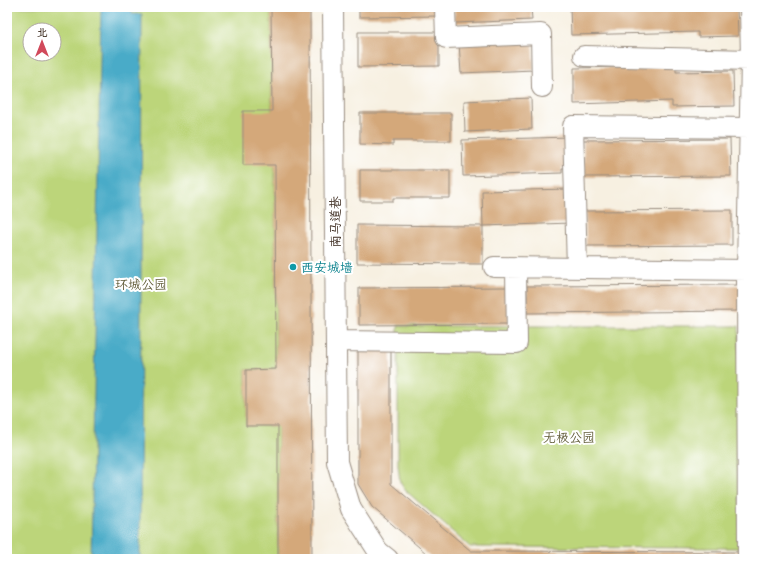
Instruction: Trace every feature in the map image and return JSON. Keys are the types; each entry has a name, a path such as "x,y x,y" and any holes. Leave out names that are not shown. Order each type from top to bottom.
{"street":[{"name":"南马道巷","path":"333,7 337,462 351,509 378,551 388,559"},
{"path":"444,7 446,38 541,34 542,87"},
{"path":"748,559 750,494 747,270 751,60 750,7"},
{"path":"584,56 751,60"},
{"path":"577,268 573,126 750,128"},
{"path":"494,267 747,270"},
{"path":"336,341 516,343 516,268"}],"green space":[{"name":"环城公园","path":"7,7 271,7 272,111 275,165 276,369 246,370 246,426 278,426 278,559 7,559"},
{"name":"无极公园","path":"398,326 739,326 740,548 470,547 405,490 400,482 398,465"}],"water":[{"path":"101,7 132,7 132,14 142,14 140,559 91,559"}],"building":[{"name":"西安城墙","path":"271,7 310,7 312,559 278,559 278,426 246,426 246,370 276,369 275,165 243,165 243,111 272,111"},
{"path":"359,7 440,7 440,16 359,17"},
{"path":"454,7 531,7 532,20 455,23"},
{"path":"570,7 737,7 738,36 698,37 698,32 571,35"},
{"path":"358,32 439,32 439,66 358,67"},
{"path":"532,39 534,70 461,73 459,43"},
{"path":"676,66 676,72 733,71 734,106 672,107 672,101 574,104 574,68"},
{"path":"531,98 532,129 465,132 464,101"},
{"path":"360,113 451,113 451,141 393,141 393,145 360,144"},
{"path":"570,137 571,168 562,168 562,173 463,176 462,140"},
{"path":"730,139 731,176 584,177 583,140"},
{"path":"360,170 450,170 450,198 393,198 393,201 360,201"},
{"path":"570,189 571,223 483,226 482,191"},
{"path":"732,210 732,245 586,246 585,211"},
{"path":"357,225 483,226 483,264 357,263"},
{"path":"742,285 742,311 527,313 527,286"},
{"path":"509,287 509,324 359,325 359,288"},
{"path":"358,350 391,350 391,484 471,551 740,552 740,559 433,559 372,507 358,484"}],"place":[{"name":"西安城墙","path":"293,267"}]}
